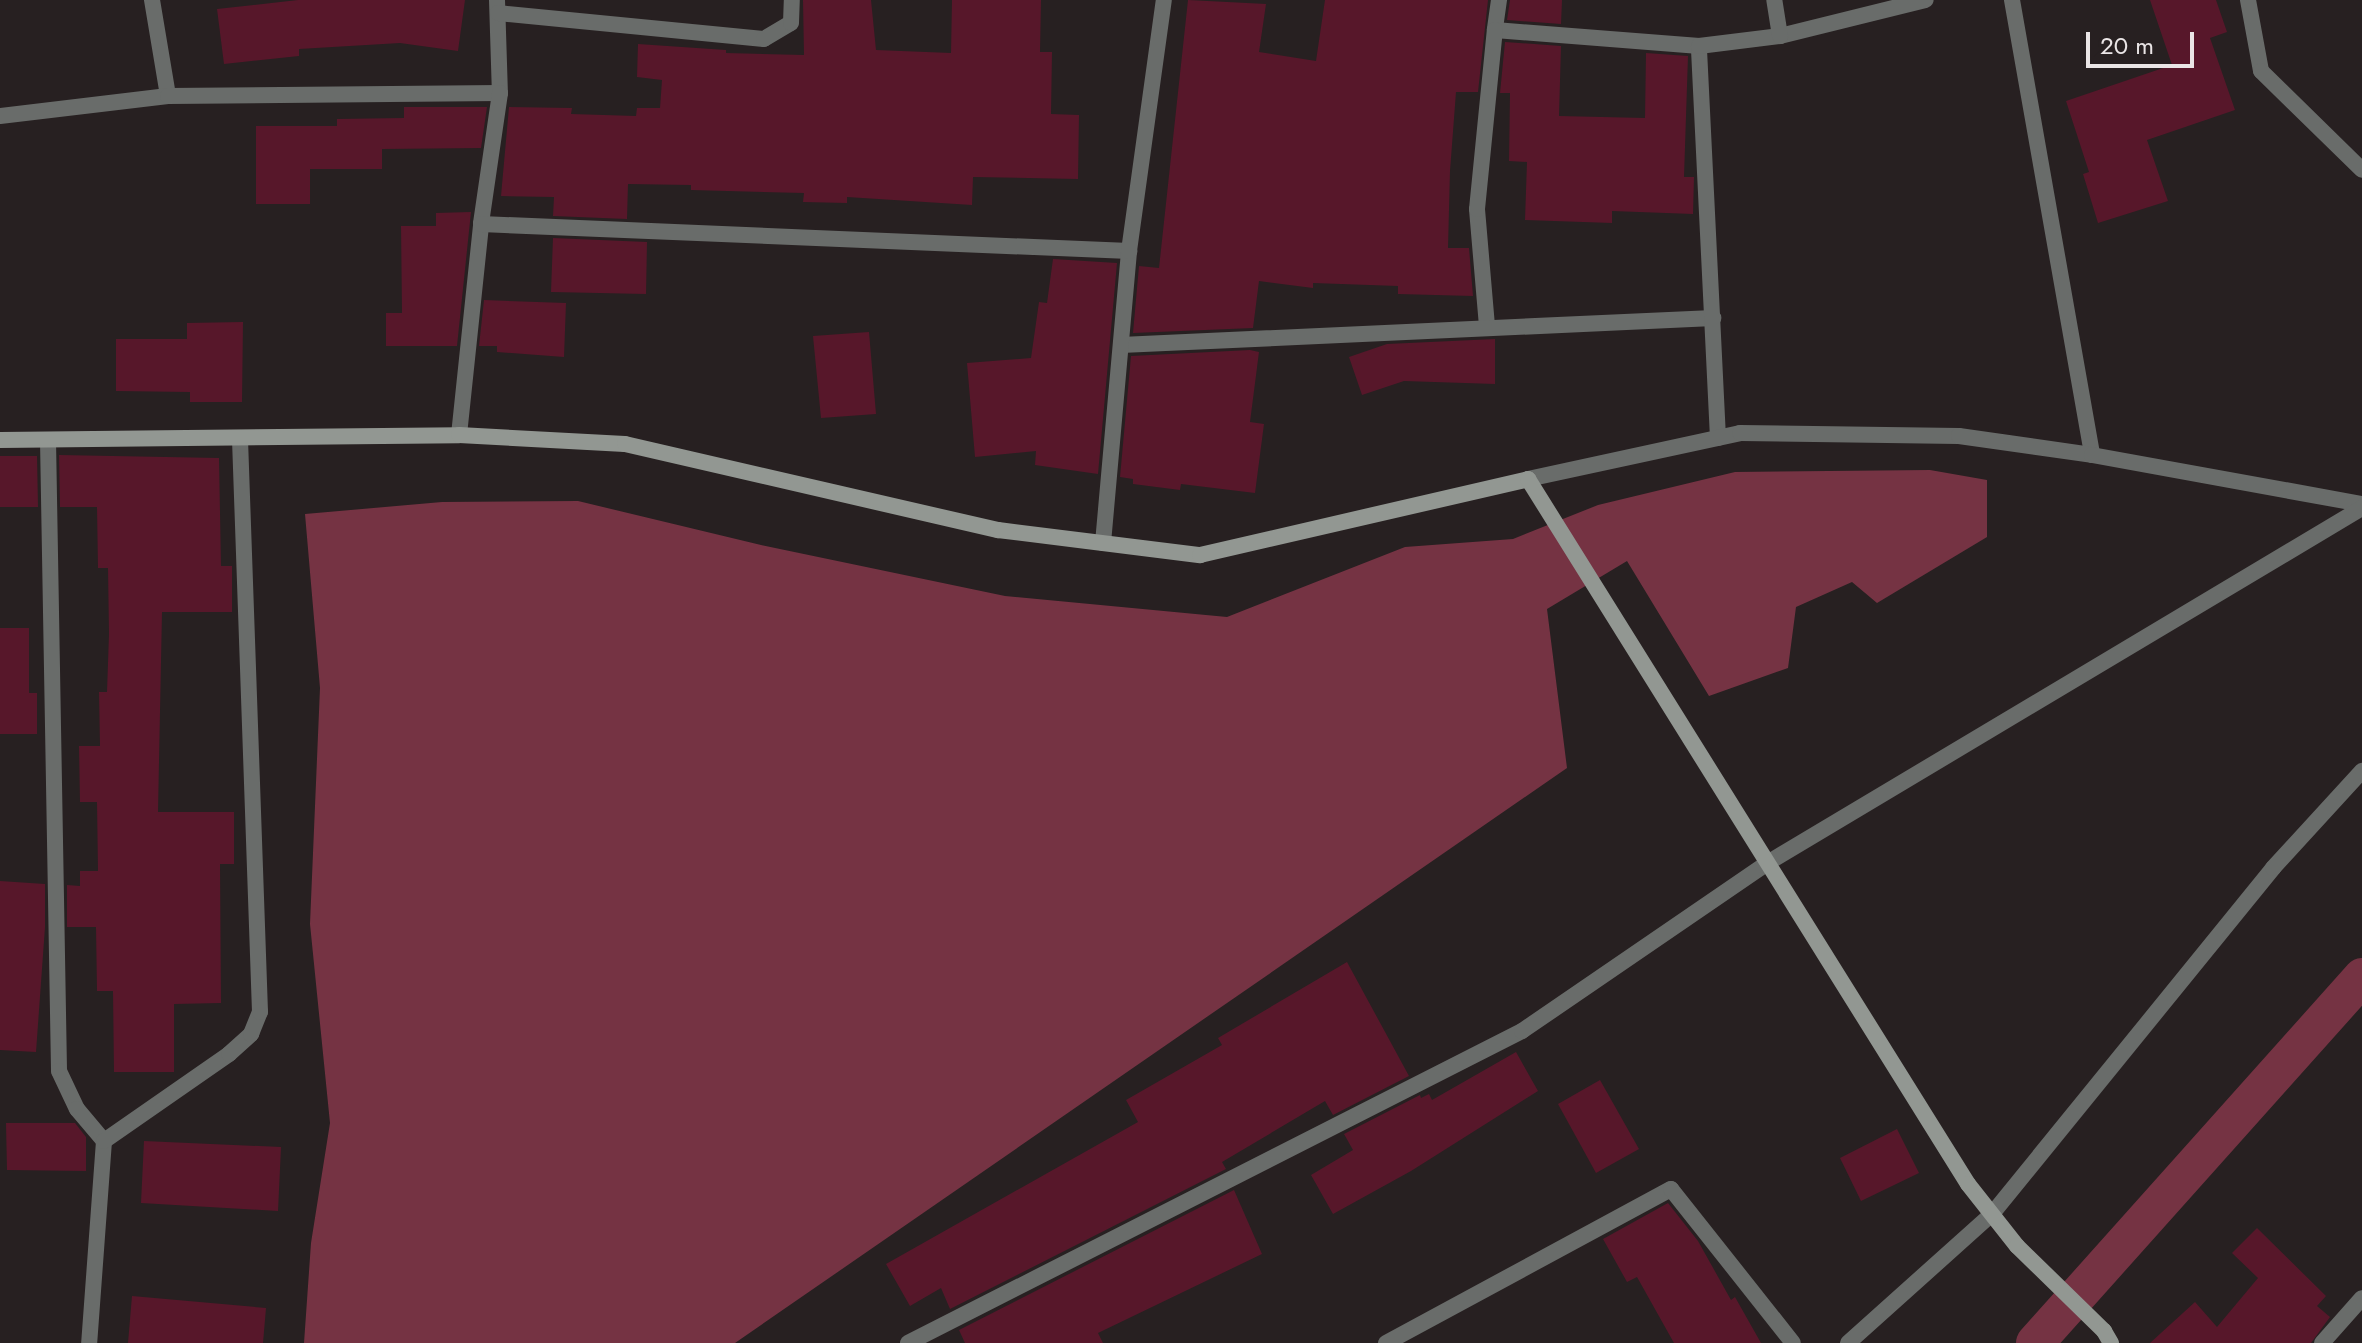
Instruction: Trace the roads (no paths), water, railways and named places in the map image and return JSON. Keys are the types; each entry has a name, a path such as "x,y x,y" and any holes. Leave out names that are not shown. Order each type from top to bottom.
{"street":[{"path":"152,0 168,96"},
{"path":"459,435 481,224 500,93 498,6 764,39 791,23 792,0"},
{"path":"1103,543 1129,251 1164,0"},
{"path":"1487,326 1477,209 1499,0"},
{"path":"1774,0 1780,36"},
{"path":"1495,30 1699,46 1780,36 1926,0"},
{"path":"2012,0 2092,455"},
{"path":"2248,0 2261,71 2362,170"},
{"path":"1699,46 1718,438"},
{"path":"0,116 168,96 500,93"},
{"path":"481,224 1129,251"},
{"path":"1121,345 1713,318"},
{"path":"0,440 459,435 625,444 998,530 1200,555 1740,433 1959,436 2092,455 2362,506"},
{"path":"104,1141 229,1054 251,1034 260,1012 240,438"},
{"path":"48,440 59,1071 77,1109 104,1141 89,1343"},
{"path":"1528,479 1968,1184 2017,1246 2107,1337"},
{"path":"908,1343 1522,1031 1769,862 2362,506"},
{"path":"1848,1343 1992,1214 2263,880 2362,771"},
{"path":"1386,1343 1671,1189 1793,1343"},
{"path":"2322,1343 2362,1298"}],"waterway":[{"path":"2035,1343 2362,977"}]}
